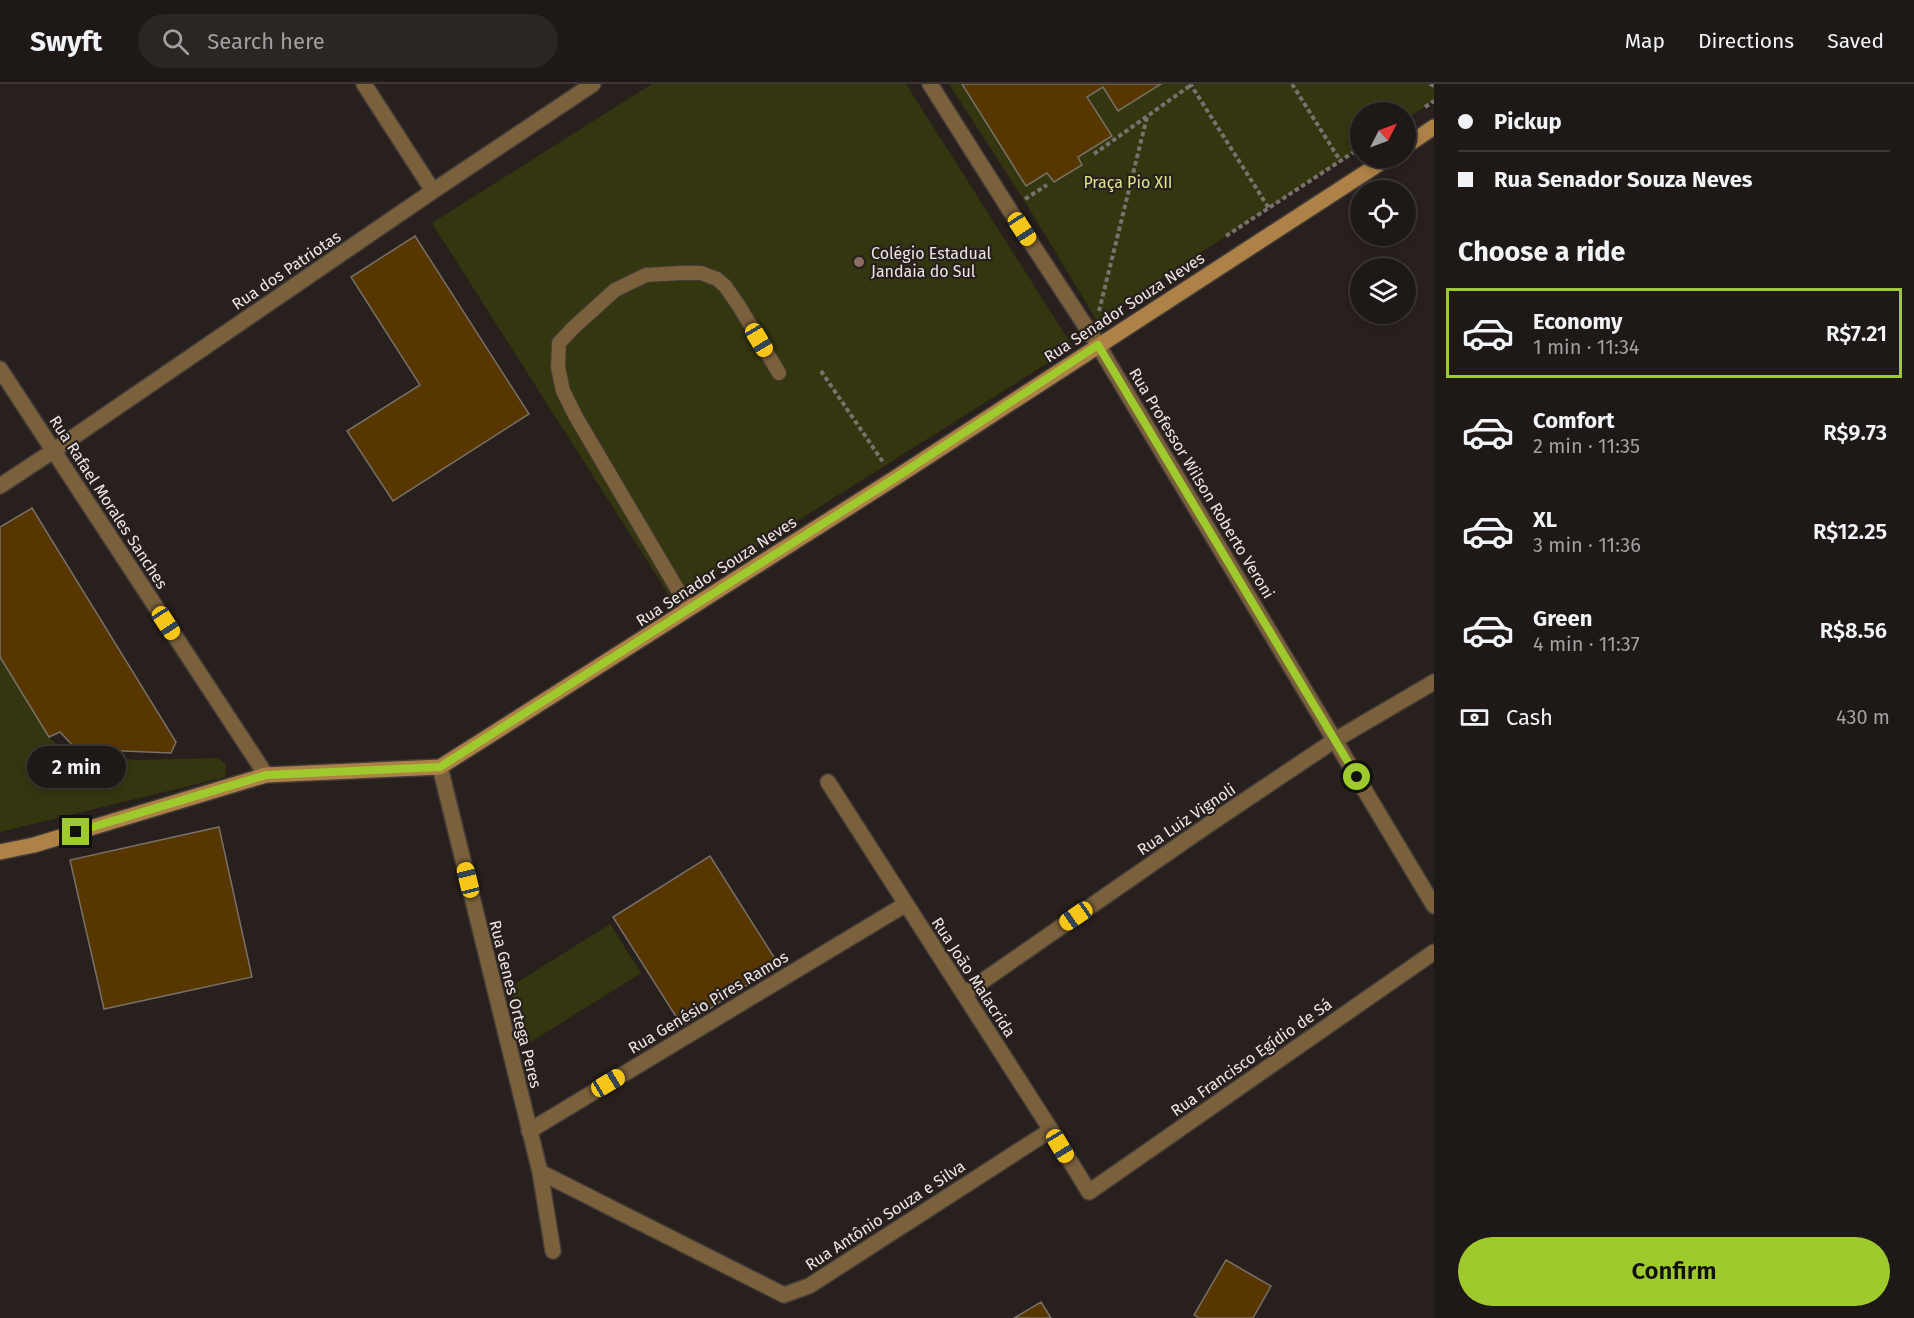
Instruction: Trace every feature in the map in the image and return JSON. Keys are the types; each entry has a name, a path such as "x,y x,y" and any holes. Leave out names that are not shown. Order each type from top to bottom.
{"street":[{"path":"364,84 433,191"},
{"name":"Rua dos Patriotas","path":"0,486 593,84"},
{"name":"Rua Professor Wilson Roberto Veroni","path":"930,84 1098,345 1434,906"},
{"path":"1416,139 1434,127"},
{"name":"Rua Senador Souza Neves","path":"1355,180 1373,168"},
{"name":"Rua Senador Souza Neves","path":"0,852 34,845 266,775 440,767 895,478 1350,183"},
{"name":"Rua Rafael Morales Sanches","path":"0,369 266,775"},
{"name":"Rua Luiz Vignoli","path":"964,994 1335,740 1434,682"},
{"name":"Rua Genes Ortega Peres","path":"440,767 540,1172 553,1251"},
{"name":"Rua João Malacrida","path":"828,782 1089,1192"},
{"name":"Rua Genésio Pires Ramos","path":"529,1131 906,904"},
{"name":"Rua Francisco Egídio de Sá","path":"1089,1192 1434,952"},
{"name":"Rua Antônio Souza e Silva","path":"540,1172 784,1295 809,1286 1051,1130"}],"lane":[{"path":"689,609 563,392 558,367 560,343 615,290 646,275 701,273 717,279 725,286 779,373"}],"path":[{"path":"1292,84 1352,180"},
{"path":"1430,84 1434,86"},
{"path":"1094,154 1192,85 1281,229"},
{"path":"1096,321 1147,117"},
{"path":"1221,239 1350,154"},
{"path":"820,371 895,478"}],"green space":[{"path":"652,84 906,84 1073,347 672,600 432,223"},
{"name":"Praça Pio XII","path":"949,84 1434,84 1434,101 1416,113 1416,102 1350,102 1350,155 1097,321 1024,200"},
{"path":"0,657 49,737 69,756 139,760 218,758 226,764 225,777 0,832"},
{"path":"610,924 641,973 526,1045 510,987"}],"building":[{"path":"962,84 1161,84 1118,111 1103,87 1087,97 1112,136 1078,157 1082,165 1054,182 1047,173 1026,186"},
{"path":"415,236 529,414 393,501 347,431 420,385 351,277"},
{"path":"32,508 176,742 171,753 76,749 60,732 49,737 0,657 0,527"},
{"path":"219,827 252,977 104,1009 70,860"},
{"path":"710,856 779,965 682,1026 613,917"},
{"path":"1226,1260 1271,1286 1253,1318 1199,1318 1194,1315"},
{"path":"1041,1302 1051,1318 1014,1318"}],"place":[{"name":"Colégio Estadual Jandaia do Sul","path":"859,262"}],"route":[{"path":"76,832 266,775 440,767 895,478 1098,345 1357,777"}]}
